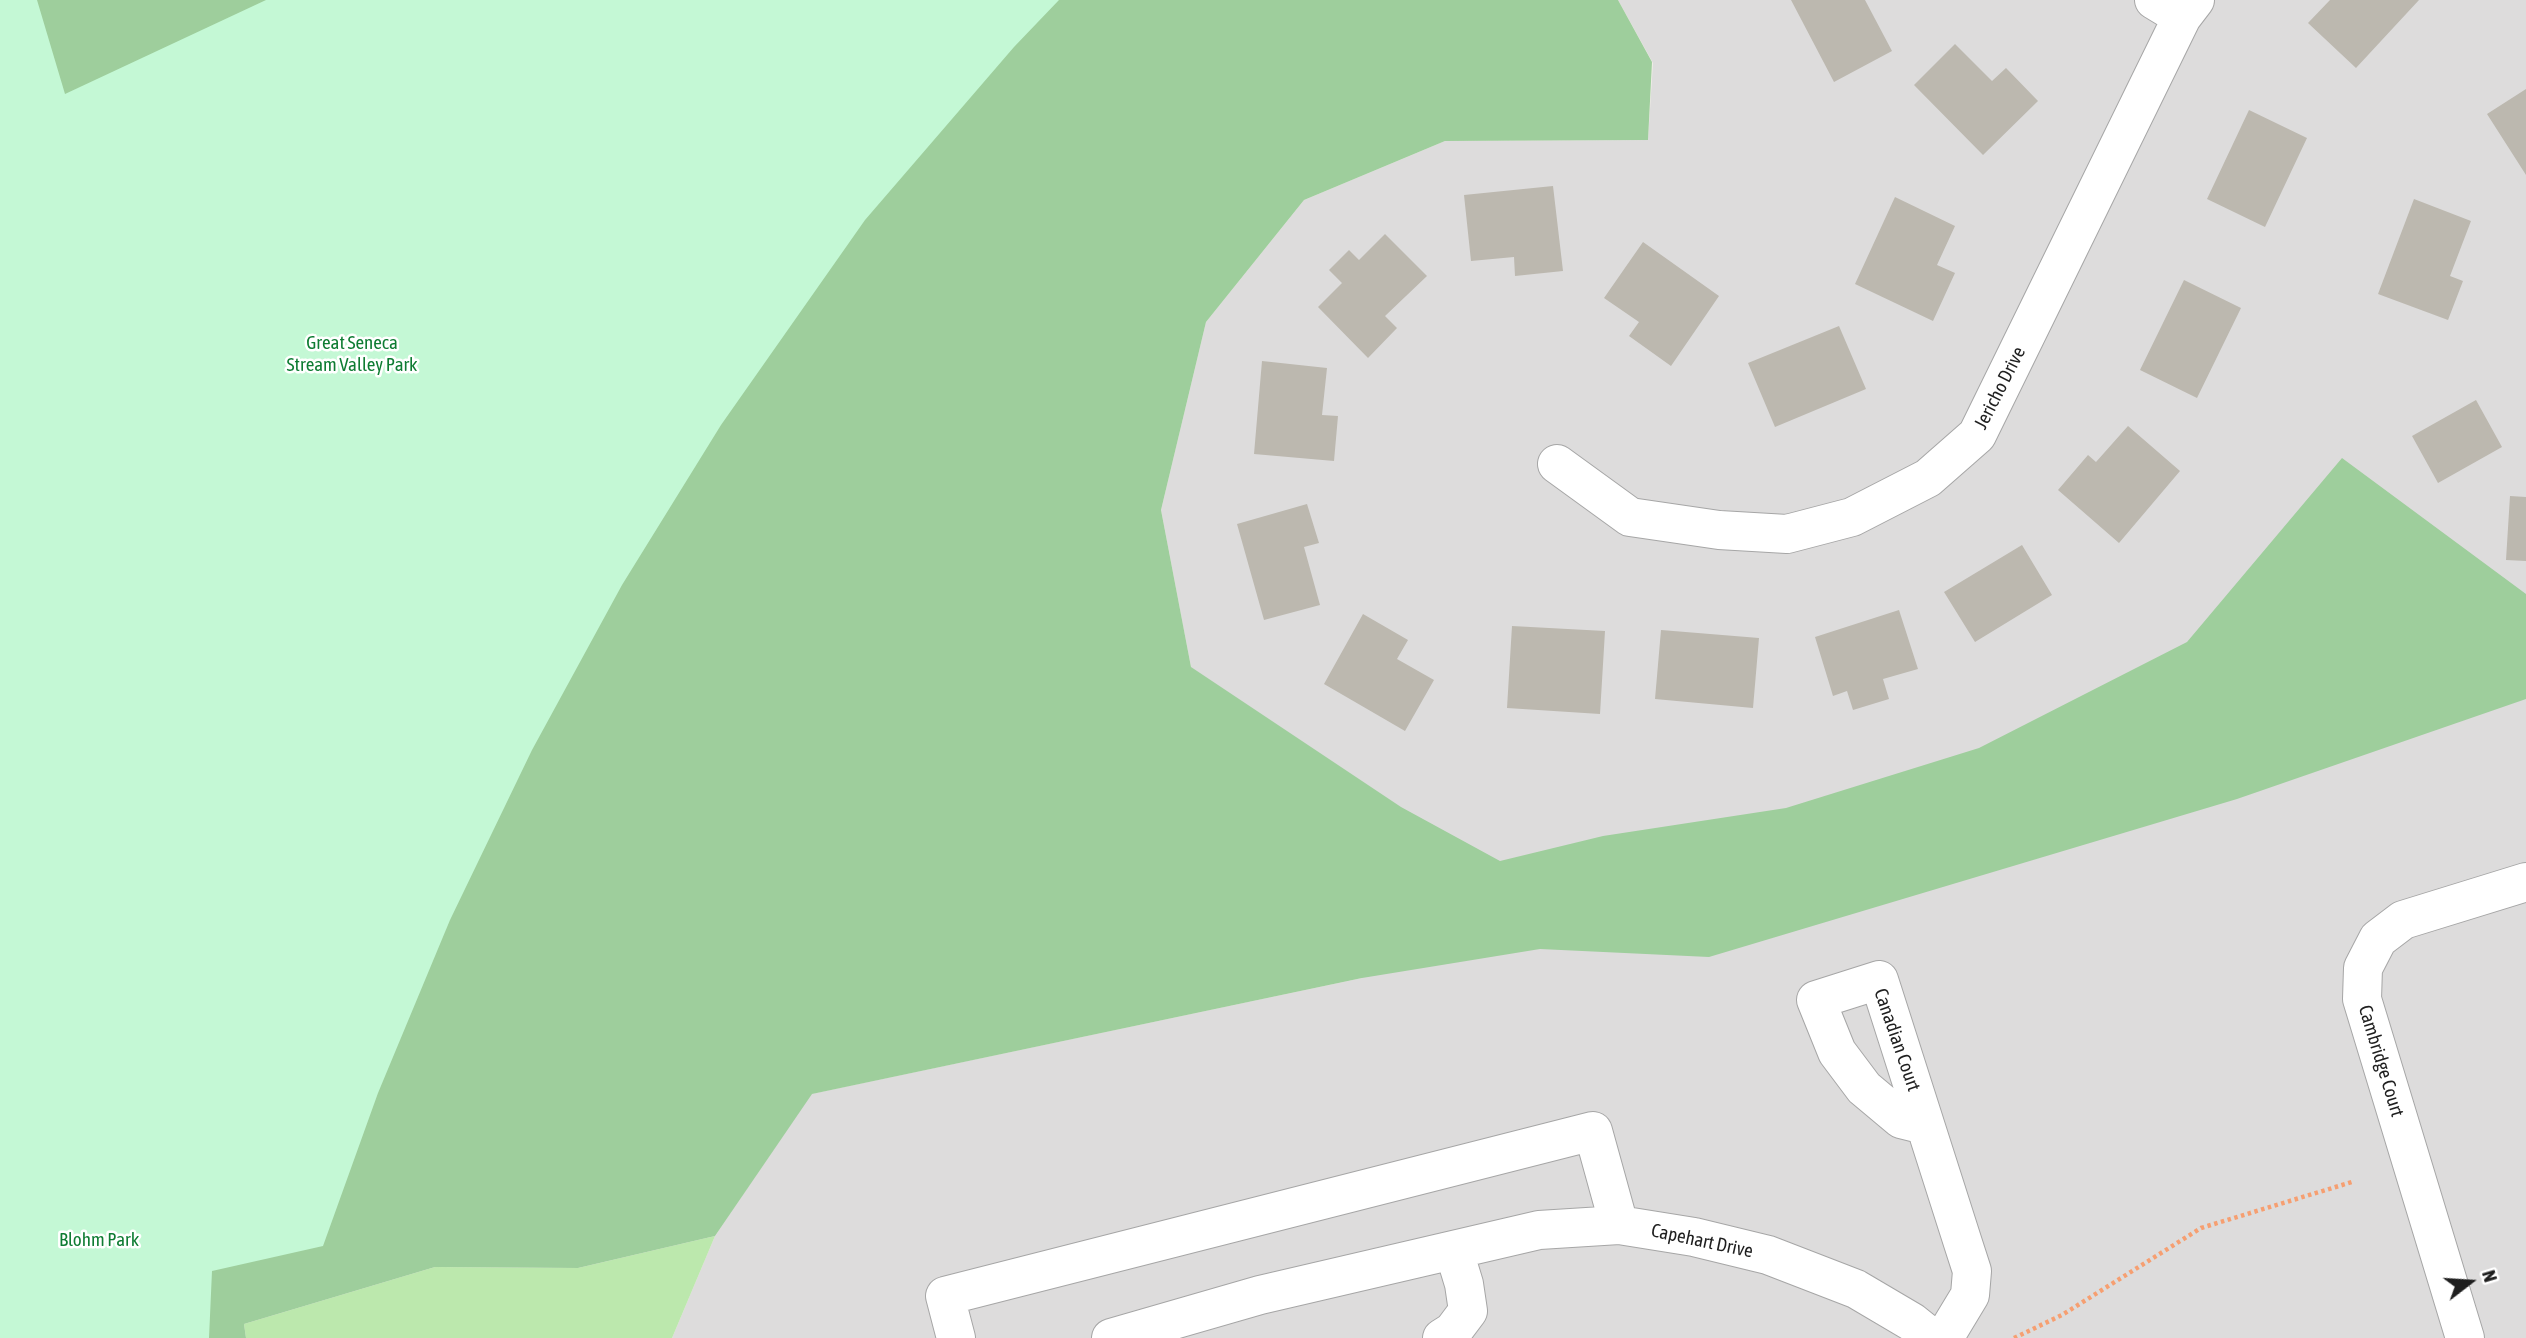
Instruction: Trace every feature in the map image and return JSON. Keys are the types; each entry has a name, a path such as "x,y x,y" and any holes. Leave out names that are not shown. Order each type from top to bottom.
{"street":[{"name":"Jericho Drive","path":"1557,464 1630,517 1719,530 1787,534 1852,517 1928,478 1977,435 2177,6"},
{"name":"Cambridge Court","path":"2465,1338 2362,999 2363,968 2378,939 2403,920 2526,883"},
{"path":"1925,1125 1972,1272 1970,1295 1944,1338"},
{"path":"956,1338 945,1296 1593,1131 1619,1225"},
{"name":"Capehart Drive","path":"1111,1338 1260,1295 1539,1230 1619,1225 1694,1237 1768,1255 1856,1289 1912,1322 1932,1338"},
{"path":"1442,1338 1453,1332 1468,1311 1454,1251"}],"path":[{"path":"2014,1338 2062,1314 2201,1228 2352,1182"}],"shaded area":[{"path":"1618,0 2526,0 2526,1338 672,1338 715,1236 811,1094 1362,978 1191,667 1161,510 1206,322 1304,200 1445,141 1648,140 1653,63"}],"green space":[{"name":"Blohm Park","path":"0,0 1618,0 1652,62 1648,140 1445,141 1304,200 1206,322 1161,510 1191,667 1401,807 1500,861 1603,836 1786,808 1979,748 2187,642 2342,458 2526,594 2526,699 2237,799 1709,957 1540,949 1362,978 812,1094 715,1236 578,1268 435,1267 244,1324 246,1338 0,1338"},
{"name":"Great Seneca Stream Valley Park","path":"0,0 37,0 65,94 266,0 1059,0 1014,47 865,220 721,425 622,585 532,750 450,920 378,1093 323,1246 212,1271 209,1338 0,1338"},
{"path":"715,1236 672,1338 246,1338 244,1324 435,1267 578,1268"}],"building":[{"path":"1791,0 1865,0 1892,51 1834,82"},
{"path":"2330,0 2419,0 2356,68 2308,23"},
{"path":"1955,44 1992,81 2006,68 2038,101 1983,155 1914,85"},
{"path":"2526,89 2526,175 2487,114"},
{"path":"2249,110 2307,138 2265,227 2207,199"},
{"path":"1553,186 1563,271 1515,276 1514,257 1471,261 1464,195"},
{"path":"1895,197 1955,226 1937,265 1955,273 1933,321 1855,284"},
{"path":"2414,199 2471,221 2450,276 2463,281 2448,320 2378,294"},
{"path":"1385,234 1427,276 1385,316 1397,328 1368,358 1318,307 1342,283 1329,270 1349,250 1359,260"},
{"path":"1643,242 1719,296 1671,366 1629,336 1639,322 1604,298"},
{"path":"2184,280 2241,308 2197,398 2140,370"},
{"path":"1839,326 1866,389 1775,427 1748,363"},
{"path":"1262,361 1327,368 1322,415 1338,416 1334,461 1254,454"},
{"path":"2476,400 2502,447 2438,483 2412,436"},
{"path":"2128,426 2180,471 2119,543 2058,490 2088,455 2096,462"},
{"path":"2510,496 2526,497 2526,561 2506,560"},
{"path":"1307,504 1319,543 1304,547 1320,605 1264,620 1237,524"},
{"path":"2022,545 2052,595 1975,642 1944,592"},
{"path":"1899,610 1918,669 1883,679 1889,699 1853,710 1847,691 1833,696 1815,637"},
{"path":"1363,614 1408,640 1397,659 1434,680 1405,731 1324,684"},
{"path":"1512,626 1605,631 1600,714 1507,708"},
{"path":"1661,630 1759,638 1753,708 1655,699"}]}
